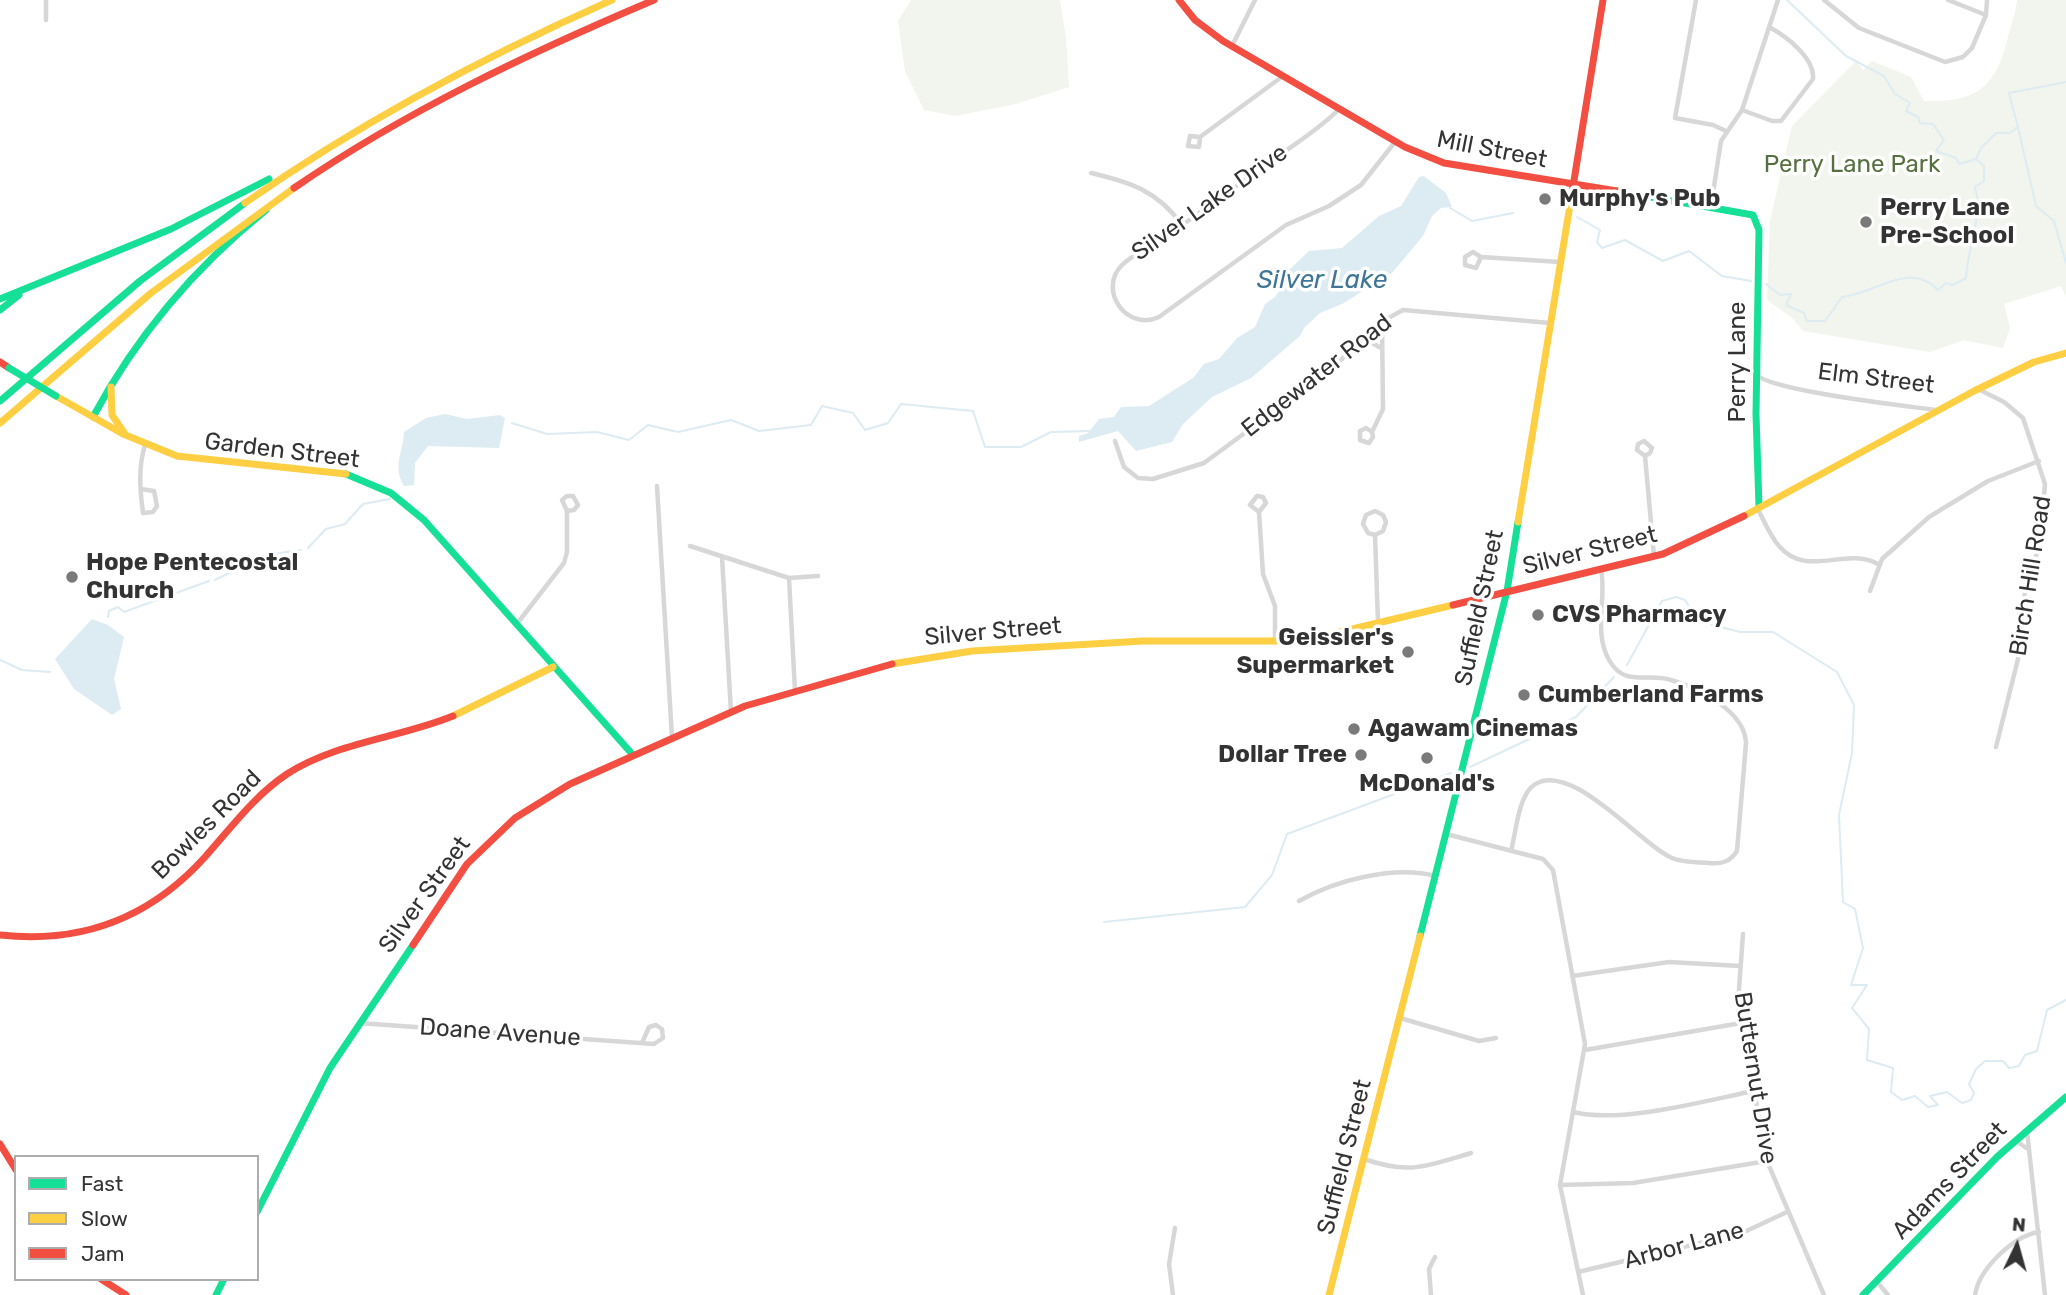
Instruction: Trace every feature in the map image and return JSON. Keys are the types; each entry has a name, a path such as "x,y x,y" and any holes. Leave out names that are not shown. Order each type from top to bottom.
{"main road":[{"path":"0,299 178,225 313,155 447,77 612,0"},
{"path":"0,422 80,349 173,272 250,216 351,150 494,70 654,0"},
{"name":"Mill Street","path":"1179,0 1200,25 1232,46 1395,142 1444,163 1746,212 1756,218"},
{"name":"Suffield Street","path":"1329,1295 1507,591 1602,0"},
{"path":"93,417 117,373 176,295 212,255 258,216 351,150"},
{"path":"0,401 83,326 170,255 313,155"},
{"name":"Perry Lane","path":"1756,218 1759,230 1758,507"},
{"path":"0,310 44,281"},
{"name":"Elm Street","path":"1936,411 2034,362 2066,353"},
{"name":"Garden Street","path":"0,362 125,434 145,444 194,460 336,472 375,483 407,505 633,755"},
{"path":"117,373 110,389 110,403 114,419 125,434"},
{"name":"Silver Street","path":"259,1208 317,1091 358,1023 478,850 515,818 547,796 633,755 731,712 876,667 951,653 1159,640 1275,643 1317,639 1654,556 1684,547 1936,411"},
{"name":"Bowles Road","path":"0,935 31,939 72,936 128,918 174,887 249,806 295,769 340,750 454,715 553,667"},
{"name":"Adams Street","path":"1863,1295 1878,1283 2026,1130 2066,1097"},
{"path":"0,1144 14,1167"},
{"path":"104,1281 126,1295"}],"street":[{"path":"46,20 47,0"},
{"path":"1232,46 1255,0"},
{"path":"1696,0 1675,118 1713,125 1726,131"},
{"path":"1711,206 1721,141 1742,110 1778,0"},
{"path":"1824,0 1864,30 1945,62 1958,60 1968,53 1986,15 1987,0"},
{"path":"1948,0 1986,15"},
{"path":"1742,110 1770,121 1782,121 1813,79 1810,63 1785,37 1769,27"},
{"path":"1200,137 1283,76"},
{"name":"Silver Lake Drive","path":"1339,109 1182,225 1124,263 1117,271 1113,292 1119,307 1127,315 1148,320 1163,314 1286,225 1329,206 1361,185 1395,142"},
{"path":"1091,173 1149,191 1165,203 1182,225"},
{"path":"1481,257 1560,262"},
{"name":"Edgewater Road","path":"1115,441 1124,467 1138,478 1153,479 1199,465 1316,381 1381,322 1398,312 1412,310 1550,323"},
{"path":"1372,432 1383,410 1381,322"},
{"path":"1363,338 1382,349"},
{"name":"Elm Street","path":"1757,375 1763,381 1794,388 1936,411"},
{"name":"Birch Hill Road","path":"1978,389 2021,414 2045,484 2042,532 2025,591 2018,659 1996,747"},
{"path":"141,489 154,491 157,506 153,512 143,513 141,489 141,458 145,444"},
{"path":"1644,456 1654,556"},
{"path":"1870,592 1878,564 1941,509 1988,481 2039,461"},
{"path":"657,486 672,738"},
{"path":"1758,507 1778,545 1796,559 1820,563 1856,557 1878,564"},
{"path":"516,625 564,563 567,552 566,511"},
{"path":"1375,511 1383,515 1386,524 1382,533 1375,535 1366,531 1363,522 1368,513 1375,511"},
{"path":"1259,512 1263,574 1275,606 1275,643"},
{"path":"1375,535 1378,624"},
{"path":"690,546 789,578 818,576"},
{"path":"722,557 731,712"},
{"path":"1511,850 1526,795 1533,786 1544,782 1590,795 1672,859 1722,863 1731,859 1737,848 1745,729 1726,709 1699,691 1667,679 1631,679 1615,669 1601,637 1605,595 1601,569"},
{"path":"789,578 794,691"},
{"path":"1446,834 1549,862 1553,870 1585,1050 1560,1185 1583,1295"},
{"path":"1299,901 1325,887 1353,880 1412,871 1436,876"},
{"name":"Butternut Drive","path":"1743,933 1740,966 1741,1023 1767,1161 1824,1295"},
{"path":"1572,976 1669,962 1740,966"},
{"path":"1400,1018 1479,1041 1496,1038"},
{"name":"Doane Avenue","path":"358,1023 642,1043"},
{"path":"1585,1050 1741,1023"},
{"path":"657,1025 662,1029 664,1036 659,1042 642,1043 649,1027 657,1025"},
{"path":"1573,1112 1596,1116 1622,1115 1754,1091"},
{"path":"2026,1130 2030,1137 2028,1149 2045,1295"},
{"path":"2016,1141 2028,1149"},
{"path":"1364,1159 1387,1167 1412,1169 1471,1153"},
{"path":"1560,1185 1633,1183 1767,1161"},
{"name":"Arbor Lane","path":"1578,1272 1742,1233 1787,1212"},
{"path":"1173,1295 1169,1264 1175,1228"},
{"path":"1975,1295 1982,1275 2016,1241 2027,1233 2039,1232"},
{"path":"1431,1295 1429,1269 1435,1257"},
{"path":"1878,1283 1888,1295"}],"green space":[{"path":"911,0 1060,0 1069,87 1016,104 955,116 924,110 905,71 898,21"},
{"name":"Perry Lane Park","path":"2017,0 2066,0 2066,297 2061,286 2004,304 2010,328 2003,348 1964,340 1930,352 1803,331 1791,317 1767,300 1770,221 1792,126 1856,61 1863,70 1872,61 1911,77 1924,101 1958,99 1971,95 1990,80 1997,68"}],"water":[{"name":"Silver Lake","path":"1424,176 1446,193 1452,207 1441,208 1432,216 1423,236 1392,273 1342,304 1320,313 1304,328 1300,336 1251,378 1212,397 1183,424 1172,442 1136,451 1118,431 1079,442 1079,436 1088,433 1099,419 1114,417 1121,407 1149,406 1193,378 1204,364 1219,359 1237,338 1255,327 1265,304 1275,297 1282,287 1287,272 1309,251 1342,248 1379,216 1401,206 1419,177"},
{"path":"445,414 467,419 500,415 505,418 499,448 428,446 415,463 414,485 404,486 398,465 404,432 426,418"},
{"path":"92,619 108,625 124,637 114,679 121,709 112,715 74,689 55,659"}],"waterway":[{"path":"1787,0 1846,56 1884,76 1895,94 1910,103 1906,111 1918,117 1920,123 1933,124 1944,140 1936,151 1956,158 1959,164 1976,159 1981,148 1996,133 2010,133 2018,127 2036,206 2054,221 2066,263"},
{"path":"2018,127 2009,93 2066,82"},
{"path":"1766,284 1780,295 1791,294 1786,305 1804,313 1807,321 1825,321 1842,297 1892,281 1916,278 1938,290 1946,283 1953,285 1966,278 1978,209 1975,187 1984,181 1984,166 1977,160"},
{"path":"1450,208 1472,221 1513,213"},
{"path":"1577,217 1600,230 1597,242 1602,248 1625,240 1663,261 1689,251 1722,276 1751,281"},
{"path":"512,423 547,434 597,432 629,440 648,425 678,432 731,420 759,431 811,425 822,406 853,413 865,430 888,423 901,404 973,411 985,447 1021,447 1051,432 1090,431"},
{"path":"308,548 326,529 345,524 363,504 390,499"},
{"path":"215,580 266,555 301,550"},
{"path":"108,617 109,611 118,607 124,612 209,581"},
{"path":"1627,665 1662,601 1676,597 1685,600 1698,621 1740,632 1773,632 1837,672 1854,705 1852,753 1839,815 1843,902 1855,909 1863,948 1851,985 1867,985 1852,1008 1869,1029 1867,1060 1893,1068 1891,1092 1902,1100 1915,1096 1928,1107 1938,1105 1930,1096 1947,1092 1962,1103 1971,1100 1974,1093 1969,1084 1976,1069 1985,1061 2003,1061 2009,1068 2019,1066 2025,1055 2037,1051 2047,1010 2066,1000"},
{"path":"0,660 22,670 50,672"},
{"path":"1470,767 1576,717 1614,677"},
{"path":"1104,922 1245,907 1272,875 1287,834 1451,773"}],"traffic: fast":[{"path":"0,299 171,229 269,179"},
{"path":"1617,191 1753,215 1759,230 1756,414 1759,507"},
{"path":"0,401 140,281 245,203"},
{"path":"93,417 128,358 169,304 215,255 266,210"},
{"path":"0,310 19,295"},
{"path":"9,368 56,396"},
{"path":"346,474 391,493 424,520 633,755"},
{"path":"1420,936 1507,591 1518,522"},
{"path":"259,1208 330,1068 413,945"},
{"path":"1863,1295 1997,1157 2066,1097"},
{"path":"216,1295 223,1281"}],"traffic: slow":[{"path":"245,203 333,145 424,92 517,44 612,0"},
{"path":"0,423 151,293 294,188"},
{"path":"1518,522 1572,193"},
{"path":"1744,516 1974,391 2034,362 2066,353"},
{"path":"111,387 112,415 125,434"},
{"path":"56,396 123,434 177,456 346,474"},
{"path":"892,664 972,651 1143,641 1302,641 1453,605"},
{"path":"453,716 553,667"},
{"path":"1329,1295 1420,936"}],"traffic: jam":[{"path":"294,188 380,134 469,85 654,0"},
{"path":"1179,0 1195,20 1223,41 1405,147 1444,163 1617,191"},
{"path":"1572,193 1603,0"},
{"path":"0,362 9,368"},
{"path":"1453,605 1663,554 1744,516"},
{"path":"413,945 467,864 515,818 570,784 745,706 892,664"},
{"path":"0,935 58,935 86,930 137,911 184,878 253,802 287,774 306,763 347,747 453,716"},
{"path":"0,1144 14,1167"},
{"path":"104,1281 126,1295"}],"place":[{"name":"Murphy's Pub","path":"1545,199"},
{"name":"Perry Lane Pre-School","path":"1866,222"},
{"name":"Hope Pentecostal Church","path":"72,577"},
{"name":"CVS Pharmacy","path":"1538,615"},
{"name":"Geissler's Supermarket","path":"1408,652"},
{"name":"Cumberland Farms","path":"1524,695"},
{"name":"Agawam Cinemas","path":"1354,729"},
{"name":"Dollar Tree","path":"1361,755"},
{"name":"McDonald's","path":"1427,758"}]}
